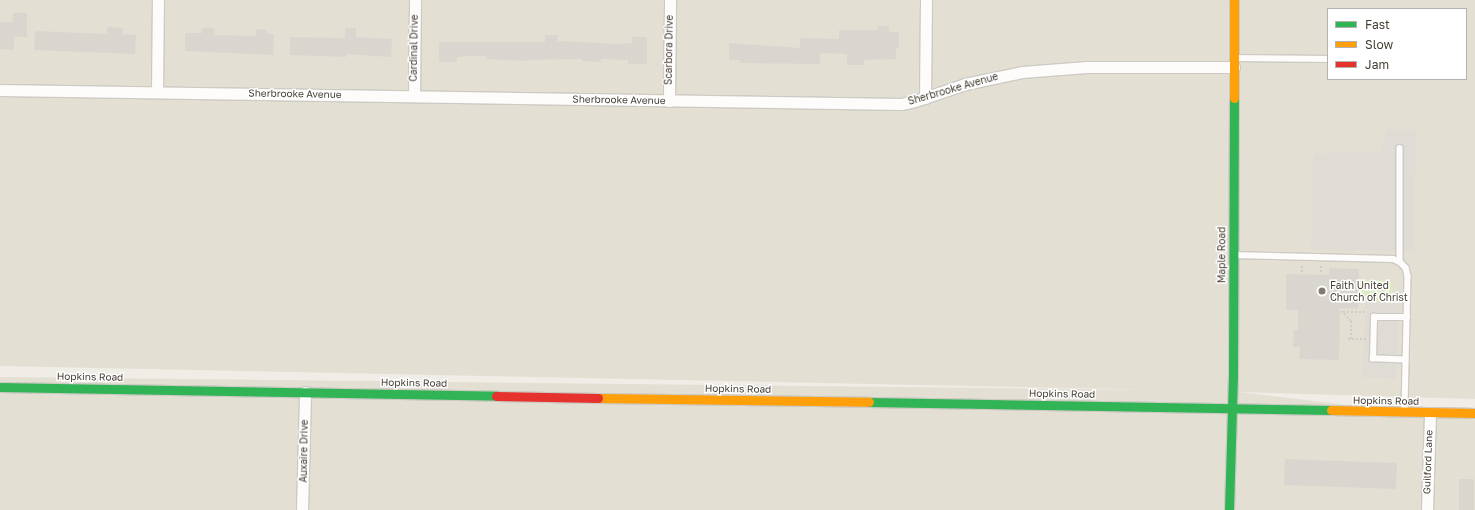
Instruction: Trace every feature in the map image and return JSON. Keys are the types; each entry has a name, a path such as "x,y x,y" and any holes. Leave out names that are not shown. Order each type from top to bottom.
{"street":[{"path":"156,92 158,0"},
{"name":"Cardinal Drive","path":"414,96 415,0"},
{"name":"Scarbora Drive","path":"669,101 670,0"},
{"path":"926,0 926,98"},
{"name":"Maple Road","path":"1229,510 1232,408 1234,0"},
{"name":"Sherbrooke Avenue","path":"0,90 901,104 926,98 965,84 1022,72 1087,67 1234,62"},
{"name":"Hopkins Road","path":"0,387 1475,413"},
{"name":"Auxaire Drive","path":"302,510 305,392"},
{"name":"Guilford Lane","path":"1427,510 1430,413"}],"lane":[{"path":"1234,62 1327,59"},
{"path":"1400,148 1400,262"},
{"path":"1233,255 1393,259 1400,262 1406,268 1408,276 1405,412"},
{"path":"1406,360 1373,359 1373,339 1374,318 1407,318"}],"path":[{"path":"1302,263 1302,272"},
{"path":"1321,263 1321,273"},
{"path":"1366,312 1342,312 1351,321 1350,339 1373,339"}],"shaded area":[{"path":"0,0 1475,0 1475,399 1239,392 1405,412 1475,414 1475,510 0,510 0,377 1165,390 0,366"},
{"path":"1386,129 1416,129 1414,251 1311,250 1313,153 1381,152"},
{"path":"1366,302 1400,304 1396,379 1362,377"}],"green space":[{"path":"1358,279 1390,281 1393,284 1393,301 1358,302"}],"building":[{"path":"13,13 27,13 27,37 14,37 14,50 0,49 0,22 13,22"},
{"path":"878,26 889,26 889,32 899,32 899,48 896,48 896,59 864,60 864,65 847,65 847,54 820,53 820,64 740,63 740,60 729,60 729,43 800,48 800,38 839,39 839,30 878,30"},
{"path":"107,27 123,28 122,34 136,35 135,54 34,50 35,31 107,34"},
{"path":"202,28 214,28 214,35 256,36 256,29 267,30 267,34 274,34 273,55 185,51 185,33 202,33"},
{"path":"345,28 356,28 356,37 392,39 391,57 346,54 346,57 290,55 290,37 345,38"},
{"path":"545,35 558,35 557,41 618,44 632,43 632,37 647,37 647,64 628,64 628,60 601,59 601,62 582,61 582,59 528,61 486,59 486,56 457,57 457,62 439,62 439,42 545,42"},
{"path":"1329,268 1359,269 1358,309 1340,308 1339,360 1299,359 1300,347 1293,347 1294,330 1298,330 1298,310 1286,310 1286,274 1329,275"},
{"path":"1285,459 1397,463 1396,489 1284,485"},
{"path":"1459,479 1474,479 1474,510 1459,510"}],"traffic: fast":[{"path":"1229,510 1233,376 1234,98"},
{"path":"0,387 496,396"},
{"path":"869,402 1331,410"}],"traffic: slow":[{"path":"1234,0 1234,98"},
{"path":"598,398 869,402"},
{"path":"1331,410 1475,413"}],"traffic: jam":[{"path":"496,396 598,398"}],"place":[{"name":"Faith United Church of Christ","path":"1322,291"}]}
